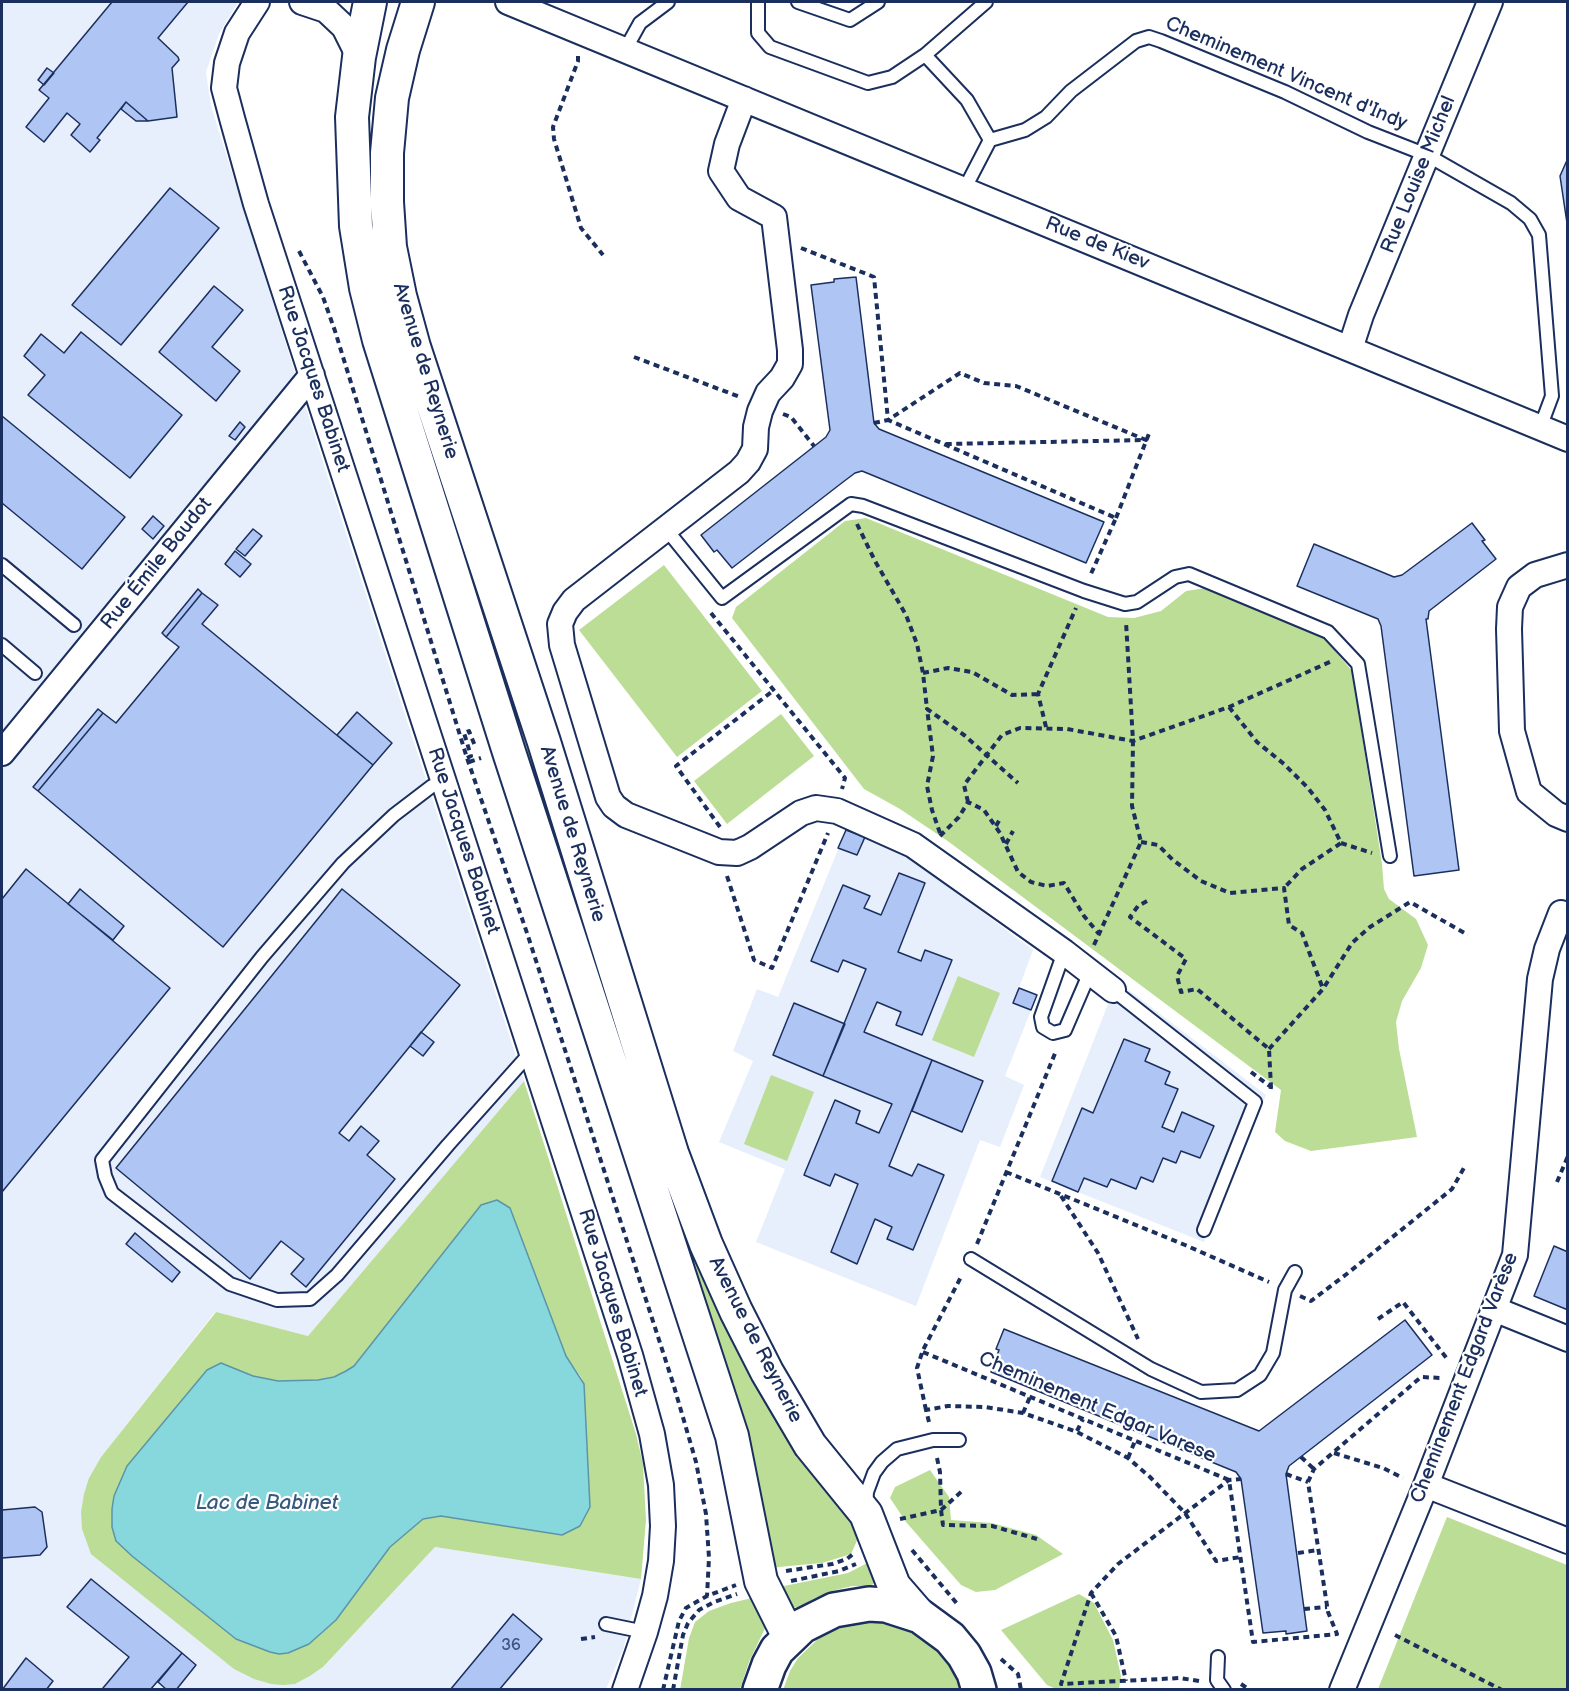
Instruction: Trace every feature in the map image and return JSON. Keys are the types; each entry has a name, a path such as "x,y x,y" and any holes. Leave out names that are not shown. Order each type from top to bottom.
{"main road":[{"path":"760,1689 768,1665 789,1637 817,1616 851,1605 886,1605 920,1616 950,1638 964,1654 979,1689"}],"street":[{"name":"Rue Jacques Babinet","path":"257,2 237,33 227,63 224,88 256,204 630,1354 652,1434 661,1485 663,1526 660,1561 655,1596 625,1689"},
{"path":"302,2 326,10 345,27 359,57"},
{"name":"Avenue de Reynerie","path":"370,2 359,57 352,117 352,167 356,226 369,299 509,752 732,1436 759,1575 789,1637"},
{"name":"Avenue de Reynerie","path":"418,2 403,50 392,98 387,153 390,247 414,347 544,742 672,1153 706,1244 767,1372 810,1445 883,1523 894,1586 920,1616"},
{"name":"Rue de Kiev","path":"508,2 1568,439"},
{"name":"Rue Louise Michel","path":"1350,349 1361,315 1490,2"},
{"path":"744,99 727,144 721,171 739,198 774,218 790,364 782,378 768,393 756,427 754,448 748,462 739,472 574,600 565,612 560,624 561,639 608,797 614,806 626,815 719,852 737,853 750,847 801,813 816,808 837,811 913,845 934,845 1113,990"},
{"name":"Rue Émile Baudot","path":"2,753 312,375"},
{"path":"1568,565 1535,575 1519,587 1510,607 1509,629 1512,731 1529,792 1556,814 1568,819"},
{"name":"Cheminement Edgard Varèse","path":"1342,1689 1426,1485 1515,1255 1540,979 1547,949 1565,909"},
{"path":"1494,1309 1568,1339"},
{"path":"1426,1485 1568,1541"}],"lane":[{"path":"626,50 640,23 668,2"},
{"path":"758,2 758,33 770,47 868,83 892,77 925,55 986,2"},
{"path":"798,2 850,20 878,2"},
{"name":"Cheminement Vincent d'Indy","path":"990,140 1025,130 1046,117 1071,91 1136,41 1149,37 1285,92 1368,132 1427,156 1511,203 1530,219 1539,235 1552,396 1540,428"},
{"path":"925,55 967,100 990,140 964,190"},
{"path":"666,529 722,598 851,504 863,506 1084,591 1125,604 1137,602 1175,577 1189,574 1328,632 1358,664 1390,856"},
{"path":"2,565 74,625"},
{"path":"2,645 35,673"},
{"path":"444,783 432,786 394,815 344,863 269,949 102,1160 105,1176 112,1193 230,1284 277,1300 310,1299 337,1275 448,1144 532,1051"},
{"path":"1064,952 1041,1017 1043,1027 1053,1033 1065,1030 1087,970"},
{"path":"1113,990 1255,1102 1204,1230"},
{"path":"971,1259 1151,1369 1201,1392 1237,1390 1260,1375 1273,1353 1285,1290 1295,1272"},
{"path":"883,1523 867,1492 874,1473 882,1462 897,1449 933,1440 959,1440"},
{"path":"606,1624 645,1632"},
{"path":"1218,1656 1217,1680 1224,1689"}],"path":[{"path":"579,53 578,62 553,127 554,139 581,228 603,255"},
{"path":"776,238 874,277 888,420"},
{"path":"298,250 323,297 335,331 468,760 528,936 680,1406 696,1462 706,1514 709,1558 707,1596"},
{"path":"634,357 790,417 814,446"},
{"path":"874,423 888,420 960,373 984,383 1016,386 1146,440"},
{"path":"888,420 1116,518"},
{"path":"1046,727 1038,694 1116,518 1150,431"},
{"path":"943,444 1146,440"},
{"path":"851,504 856,523 906,615 924,672 933,756 927,786 932,810 934,845"},
{"path":"1087,970 1099,934 1141,842 1132,806 1132,741 1125,604"},
{"path":"706,606 845,778 840,798"},
{"path":"934,845 959,817 968,802 964,785 1002,735 1020,728 1046,727 1108,735 1132,741 1229,707 1349,654"},
{"path":"924,672 948,668 972,672 1012,695 1038,694"},
{"path":"722,828 676,766 774,690"},
{"path":"1229,707 1257,742 1308,788 1324,810 1341,843 1370,853 1390,856"},
{"path":"927,709 988,755 1018,783"},
{"path":"469,731 481,759 468,760 471,756 464,733 469,731"},
{"path":"968,802 984,810 996,826 1018,873 1031,882 1047,886 1064,884 1084,916 1099,934"},
{"path":"996,826 1000,819"},
{"path":"1006,844 1013,831"},
{"path":"719,852 754,960 772,968 828,832"},
{"path":"1141,842 1158,846 1201,881 1230,893 1284,888 1302,869 1341,843"},
{"path":"1284,888 1289,926 1302,933 1323,988"},
{"path":"1147,901 1138,906 1130,917 1186,960 1178,976 1181,992 1197,989 1269,1048"},
{"path":"1271,1087 1269,1048 1323,988 1352,943 1370,927 1410,902 1468,935"},
{"path":"1037,1539 992,1526 943,1525 940,1472 917,1368 971,1259 1065,1030"},
{"path":"1557,1182 1568,1156"},
{"path":"1006,1172 1185,1245 1311,1301 1452,1189 1465,1166"},
{"path":"1061,1195 1098,1253 1151,1369"},
{"path":"1378,1319 1403,1302 1450,1363"},
{"name":"Cheminement Edgar Varese","path":"923,1352 1229,1480 1253,1642 1337,1634 1327,1607"},
{"path":"1304,1610 1327,1607 1308,1482 1314,1469 1421,1377 1443,1378"},
{"path":"1023,1413 1030,1397"},
{"path":"926,1410 948,1407 985,1407 1023,1413 1077,1432 1128,1458 1185,1513 1216,1561 1241,1557"},
{"path":"1077,1432 1083,1419"},
{"path":"1128,1458 1136,1441"},
{"path":"1333,1453 1383,1468 1403,1478"},
{"path":"1301,1457 1314,1469"},
{"path":"1286,1474 1308,1482"},
{"path":"1207,1683 1180,1678 1061,1684 1091,1593 1118,1564 1185,1513 1229,1480 1241,1479"},
{"path":"663,1689 679,1621 686,1608 707,1596 759,1575 832,1564 847,1559 883,1523 941,1510 962,1491"},
{"path":"883,1523 966,1615"},
{"path":"1298,1553 1318,1550"},
{"path":"1091,1593 1116,1636 1126,1680"},
{"path":"1395,1635 1502,1689"},
{"path":"994,1650 1018,1674 1021,1689"}],"shaded area":[{"path":"2,2 238,2 219,34 206,72 211,106 330,484 524,1081 308,1336 215,1312 101,1457 89,1478 271,1684 295,1684 323,1667 435,1547 641,1579 623,1650 606,1689 2,1690"},
{"path":"846,830 904,853 1033,950 1019,988 1037,995 1005,1076 1024,1085 1000,1147 980,1140 916,1306 756,1242 785,1169 719,1142 753,1061 733,1051 757,989 778,997"},
{"path":"1117,981 1266,1095 1204,1242 1040,1177"}],"green space":[{"path":"866,518 1108,617 1134,618 1161,611 1186,591 1206,588 1325,639 1352,671 1384,889 1389,899 1416,919 1428,945 1421,968 1402,1001 1396,1022 1399,1049 1417,1137 1311,1151 1285,1141 1275,1132 1281,1090 949,842 900,809 864,789 732,618 736,607 845,521"},
{"path":"664,565 762,691 677,757 579,630"},
{"path":"781,714 814,756 727,824 694,781"},
{"path":"539,746 661,1132 863,1532 851,1554 822,1563 768,1568 521,751"},
{"path":"958,976 1000,993 974,1057 932,1040"},
{"path":"771,1075 814,1092 787,1161 744,1144"},
{"path":"524,1081 636,1434 643,1464 646,1520 641,1579 435,1547 323,1667 310,1676 295,1684 271,1684 234,1669 91,1554 82,1529 81,1512 84,1494 89,1478 101,1457 216,1312 308,1336","holes":["481,1205 584,1384 583,1396 441,1516 423,1519 390,1547 336,1620 309,1644 288,1653 270,1652 236,1639 127,1466 207,1370 221,1363 253,1376 278,1381 318,1380 334,1377 354,1366"]},
{"path":"930,1470 949,1497 951,1520 992,1523 1036,1535 1063,1554 995,1590 976,1592 961,1585 906,1522 890,1498 895,1487"},
{"path":"1447,1517 1567,1565 1567,1689 1378,1689"},
{"path":"873,1560 876,1581 871,1586 852,1586 832,1591 799,1608 789,1606 779,1587 848,1573"},
{"path":"1079,1594 1094,1603 1113,1640 1121,1676 1119,1689 1056,1689 1047,1685 1001,1630"},
{"path":"752,1598 767,1624 749,1662 740,1689 680,1690 689,1638 695,1622 709,1611"},
{"path":"875,1622 905,1628 930,1643 950,1665 960,1689 783,1690 798,1658 819,1638 846,1625"}],"water":[{"name":"Lac de Babinet","path":"497,1200 510,1208 566,1356 584,1384 590,1507 580,1526 562,1535 441,1516 423,1519 390,1547 336,1620 309,1644 288,1653 279,1654 236,1639 116,1541 112,1527 112,1509 114,1496 127,1466 207,1370 221,1363 253,1376 278,1381 318,1380 334,1377 346,1371 354,1366 481,1205"}],"building":[{"path":"112,2 188,2 158,38 179,60 172,68 177,117 148,121 126,102 97,138 100,140 90,152 71,135 80,124 67,113 44,142 26,127 49,98 39,90"},
{"path":"47,68 54,73 44,85 38,80"},
{"path":"126,102 148,121 136,121 121,109"},
{"path":"1568,158 1568,230 1560,176"},
{"path":"170,188 219,228 121,345 72,305"},
{"path":"856,277 874,423 879,429 1104,522 1086,563 862,471 855,473 732,568 717,550 714,552 701,535 826,437 830,430 811,285 834,282 834,279"},
{"path":"214,286 243,310 212,347 240,371 216,401 159,352"},
{"path":"81,332 182,415 130,478 28,395 45,375 24,356 41,334 64,353"},
{"path":"2,416 125,517 82,569 2,503"},
{"path":"240,422 245,427 235,440 229,436"},
{"path":"153,516 164,526 153,539 142,529"},
{"path":"1472,523 1496,559 1429,611 1428,619 1426,619 1459,870 1414,876 1381,626 1378,619 1297,586 1314,544 1394,577 1402,575"},
{"path":"253,529 262,536 245,556 236,549"},
{"path":"235,551 251,564 240,577 225,564"},
{"path":"198,589 202,593 166,637 162,633"},
{"path":"202,593 218,605 202,624 373,765 223,947 38,791 103,713 116,723 179,647 166,637"},
{"path":"98,709 103,713 38,791 33,787"},
{"path":"357,712 392,743 373,765 337,735"},
{"path":"846,830 865,837 857,855 838,848"},
{"path":"26,869 170,988 2,1192 2,899"},
{"path":"899,873 925,883 898,952 921,961 925,950 952,960 922,1035 896,1025 901,1012 877,1002 864,1032 932,1060 889,1166 912,1176 918,1164 944,1175 913,1250 887,1239 892,1227 875,1219 857,1264 831,1252 858,1184 835,1174 830,1186 804,1175 835,1100 860,1111 856,1123 879,1133 892,1104 823,1076 866,969 843,960 838,972 811,961 843,885 870,896 864,908 881,915"},
{"path":"80,889 124,926 113,940 68,904"},
{"path":"342,889 460,985 339,1133 349,1141 361,1126 379,1141 367,1155 395,1179 306,1287 291,1274 304,1259 281,1241 250,1279 116,1168"},
{"path":"1019,988 1037,995 1031,1010 1013,1003"},
{"path":"794,1003 845,1024 823,1076 773,1055"},
{"path":"421,1032 434,1042 423,1056 410,1046"},
{"path":"1124,1039 1150,1049 1145,1061 1170,1072 1165,1084 1178,1089 1162,1127 1174,1132 1182,1112 1214,1126 1200,1158 1181,1151 1176,1163 1163,1158 1153,1182 1141,1177 1136,1189 1111,1179 1107,1187 1084,1178 1078,1192 1052,1181 1082,1108 1093,1113"},
{"path":"932,1060 983,1081 962,1132 912,1111"},
{"path":"135,1233 180,1272 172,1282 126,1244"},
{"path":"1554,1246 1568,1252 1568,1310 1534,1296"},
{"path":"1405,1320 1432,1355 1289,1466 1286,1474 1307,1631 1286,1634 1286,1631 1263,1633 1241,1479 1236,1472 991,1372 999,1350 996,1349 1004,1329 1259,1431"},
{"path":"35,1507 42,1512 47,1547 40,1555 2,1558 2,1510"},
{"path":"91,1579 182,1653 150,1690 106,1690 103,1688 129,1657 67,1607"},
{"path":"513,1614 542,1639 499,1690 450,1690"},
{"path":"182,1653 196,1665 176,1690 167,1690 158,1682"},
{"path":"26,1658 53,1681 46,1690 2,1690"}]}
